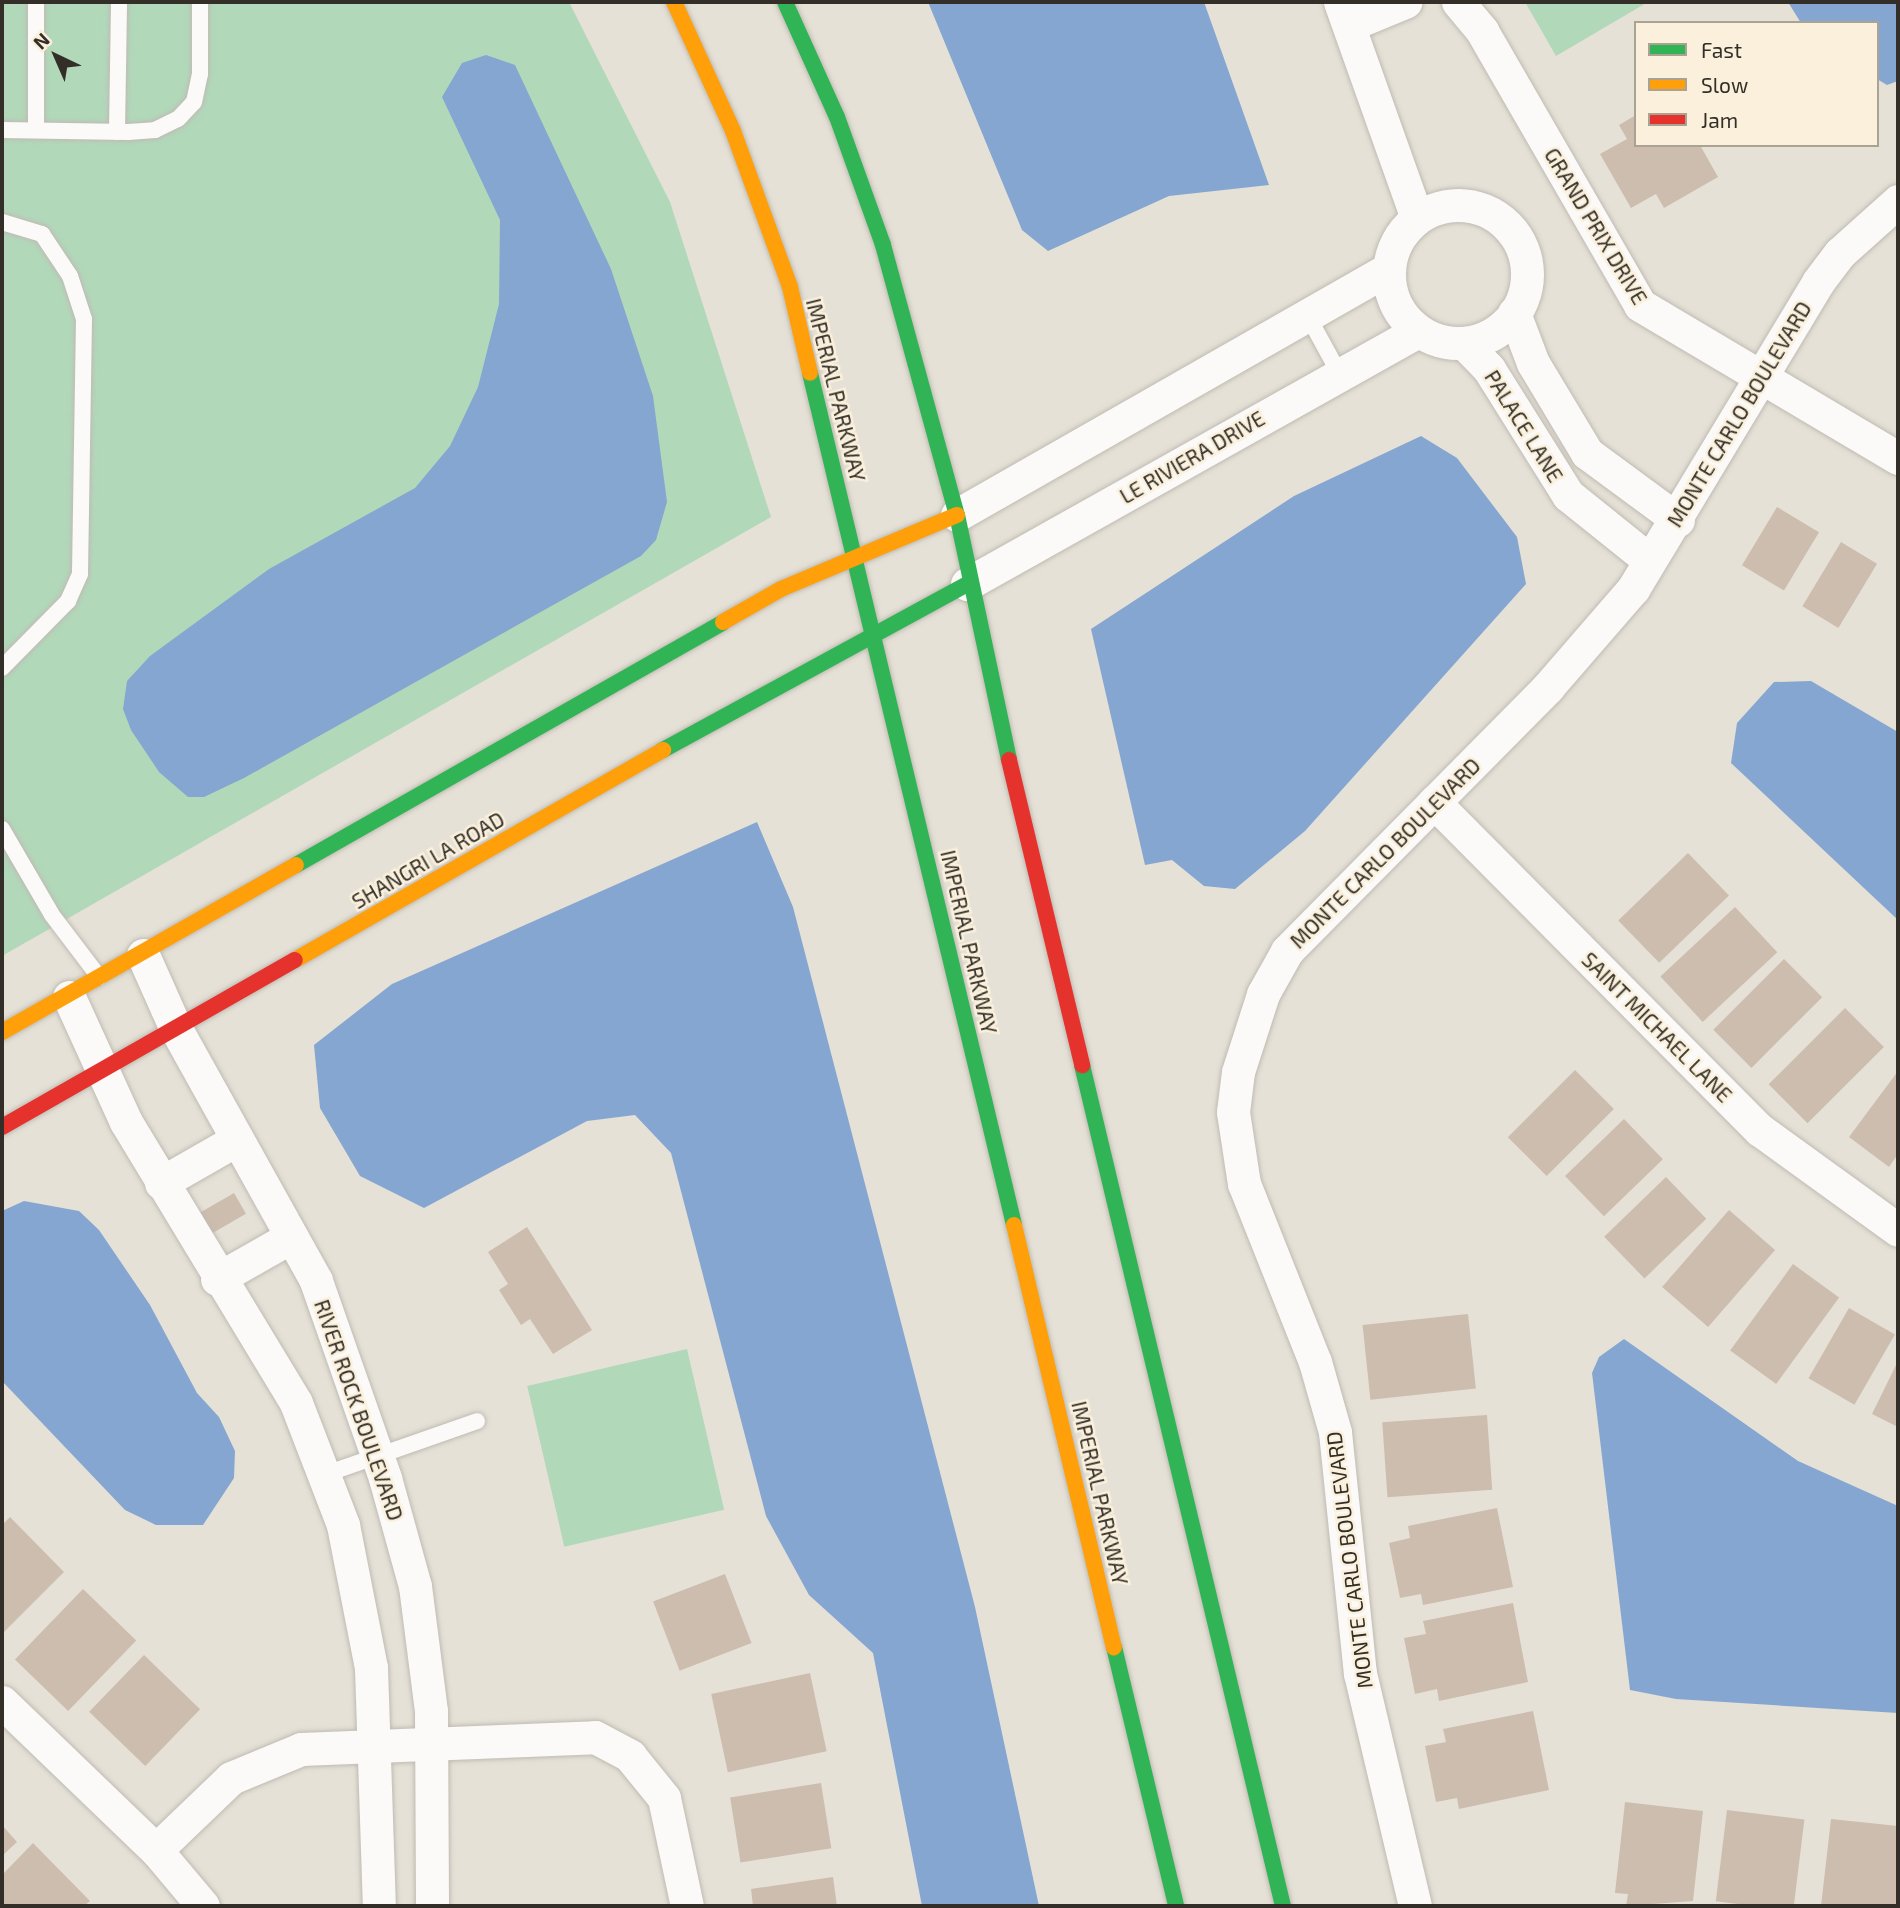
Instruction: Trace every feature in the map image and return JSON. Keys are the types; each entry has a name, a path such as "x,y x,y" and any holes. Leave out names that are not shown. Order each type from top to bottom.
{"main road":[{"name":"IMPERIAL PARKWAY","path":"674,2 733,131 790,287 856,562 875,629 1176,1906"},
{"path":"785,2 837,117 883,245 957,515 967,584 1283,1906"},
{"path":"2,1032 69,998 781,589 856,562 957,515"},
{"name":"SHANGRI LA ROAD","path":"2,1127 875,629 967,584"}],"street":[{"path":"1405,2 1345,14 1417,218"},
{"name":"GRAND PRIX DRIVE","path":"1458,2 1482,31 1640,305 1670,328 1759,374 1898,458"},
{"name":"MONTE CARLO BOULEVARD","path":"1415,1906 1360,1674 1335,1432 1315,1362 1244,1184 1233,1112 1249,1035 1287,951 1549,687 1649,561 1678,520 1759,374 1840,253 1898,201"},
{"path":"1457,205 1479,207 1506,225 1523,251 1527,272 1514,313 1483,338 1464,343 1418,331 1391,293 1388,269 1403,232 1417,218 1457,205"},
{"path":"957,515 1309,318 1388,269"},
{"name":"PALACE LANE","path":"1514,313 1533,363 1587,453 1678,520"},
{"name":"LE RIVIERA DRIVE","path":"967,584 1418,331"},
{"name":"PALACE LANE","path":"1464,343 1489,369 1568,495 1649,561"},
{"name":"SAINT MICHAEL LANE","path":"1434,802 1760,1130 1898,1230"},
{"name":"RIVER ROCK BOULEVARD","path":"143,955 176,1029 316,1281 377,1455 415,1586 432,1741 432,1906"},
{"path":"69,998 100,1072 217,1279 296,1403 326,1474 343,1525 371,1668 379,1906"},
{"path":"161,1183 236,1140"},
{"path":"217,1279 290,1237"},
{"path":"2,1702 156,1850 203,1906"},
{"path":"156,1850 230,1777 260,1762 301,1749 432,1741 594,1737 630,1756 664,1798 687,1906"}],"lane":[{"path":"36,2 36,130"},
{"path":"117,132 119,2"},
{"path":"2,130 155,130 194,102 201,2"},
{"path":"2,222 42,234 70,276 84,319 80,574 68,601 2,668"},
{"path":"1309,318 1339,373"},
{"path":"2,829 52,915 101,979"},
{"path":"326,1474 477,1421"}],"green space":[{"path":"2,2 569,2 670,202 771,517 2,956"},
{"path":"1525,2 1648,2 1556,56"},
{"path":"687,1349 724,1510 564,1547 527,1386"}],"water":[{"path":"928,2 1204,2 1269,185 1169,196 1048,251 1022,230"},
{"path":"1788,2 1898,2 1898,81 1887,85 1879,80 1879,21 1800,21"},
{"path":"486,55 515,65 611,269 653,396 667,502 656,540 641,556 244,778 204,797 188,797 159,772 131,730 123,709 127,681 150,656 269,569 415,488 450,446 478,387 499,304 500,220 442,97 462,63"},
{"path":"1421,436 1457,458 1517,537 1526,584 1305,831 1235,889 1204,886 1172,860 1145,865 1091,629 1294,496"},
{"path":"1811,681 1898,732 1898,920 1731,763 1737,723 1774,682"},
{"path":"757,822 793,907 975,1607 1039,1906 922,1906 873,1653 809,1595 766,1516 671,1153 635,1115 587,1121 424,1208 360,1176 320,1108 314,1045 392,984"},
{"path":"24,1201 79,1211 99,1230 150,1305 197,1393 219,1417 235,1451 234,1478 203,1525 156,1525 125,1510 2,1381 2,1211"},
{"path":"1624,1339 1798,1461 1898,1506 1898,1713 1676,1699 1630,1690 1592,1373 1599,1357"}],"building":[{"path":"1634,116 1634,147 1701,147 1718,177 1664,208 1656,194 1631,208 1600,154 1627,139 1619,125"},
{"path":"1777,507 1819,532 1784,591 1742,565"},
{"path":"1841,542 1877,564 1838,628 1802,606"},
{"path":"1688,853 1729,895 1659,963 1618,920"},
{"path":"1735,907 1777,952 1703,1022 1660,977"},
{"path":"1784,959 1822,997 1751,1068 1713,1030"},
{"path":"1845,1008 1884,1047 1808,1123 1769,1084"},
{"path":"1575,1070 1614,1109 1547,1176 1508,1137"},
{"path":"1898,1071 1898,1154 1889,1167 1849,1137"},
{"path":"1624,1119 1663,1159 1604,1216 1565,1176"},
{"path":"1666,1177 1706,1219 1644,1278 1604,1237"},
{"path":"234,1193 246,1214 199,1241 187,1220"},
{"path":"1729,1210 1775,1250 1708,1327 1662,1287"},
{"path":"527,1227 592,1330 553,1354 530,1319 521,1325 499,1290 508,1284 488,1252"},
{"path":"1793,1264 1839,1298 1776,1384 1730,1351"},
{"path":"1849,1308 1895,1334 1854,1405 1808,1378"},
{"path":"1468,1314 1476,1389 1370,1400 1363,1325"},
{"path":"1898,1361 1898,1427 1872,1414"},
{"path":"1487,1415 1492,1490 1387,1497 1382,1422"},
{"path":"1497,1508 1513,1587 1423,1605 1421,1594 1400,1598 1389,1543 1410,1538 1408,1526"},
{"path":"10,1517 64,1572 2,1634 2,1525"},
{"path":"725,1574 752,1643 680,1671 653,1602"},
{"path":"83,1589 136,1640 68,1711 15,1659"},
{"path":"1513,1603 1528,1682 1439,1701 1437,1689 1415,1694 1404,1638 1426,1634 1423,1621"},
{"path":"144,1655 200,1709 145,1766 89,1712"},
{"path":"810,1673 827,1751 728,1772 711,1694"},
{"path":"1533,1711 1549,1790 1459,1809 1457,1798 1436,1802 1425,1746 1446,1742 1443,1729"},
{"path":"821,1783 831,1848 740,1863 730,1797"},
{"path":"1625,1802 1703,1811 1693,1901 1626,1906 1628,1894 1615,1893"},
{"path":"1727,1810 1804,1820 1794,1906 1754,1906 1716,1901"},
{"path":"1831,1819 1898,1826 1898,1906 1821,1906"},
{"path":"2,1825 17,1842 2,1856"},
{"path":"33,1843 90,1901 84,1906 2,1906 2,1875"},
{"path":"833,1877 837,1906 753,1906 751,1889"}],"traffic: fast":[{"path":"785,2 837,117 883,245 957,515 1009,760"},
{"path":"810,373 1014,1225"},
{"path":"663,750 967,584"},
{"path":"296,865 723,622"},
{"path":"1082,1065 1283,1906"},
{"path":"1114,1647 1176,1906"}],"traffic: slow":[{"path":"674,2 733,131 790,287 810,373"},
{"path":"723,622 781,589 957,515"},
{"path":"295,960 663,750"},
{"path":"2,1032 296,865"},
{"path":"1014,1225 1114,1647"}],"traffic: jam":[{"path":"1009,760 1082,1065"},
{"path":"2,1127 295,960"}]}
